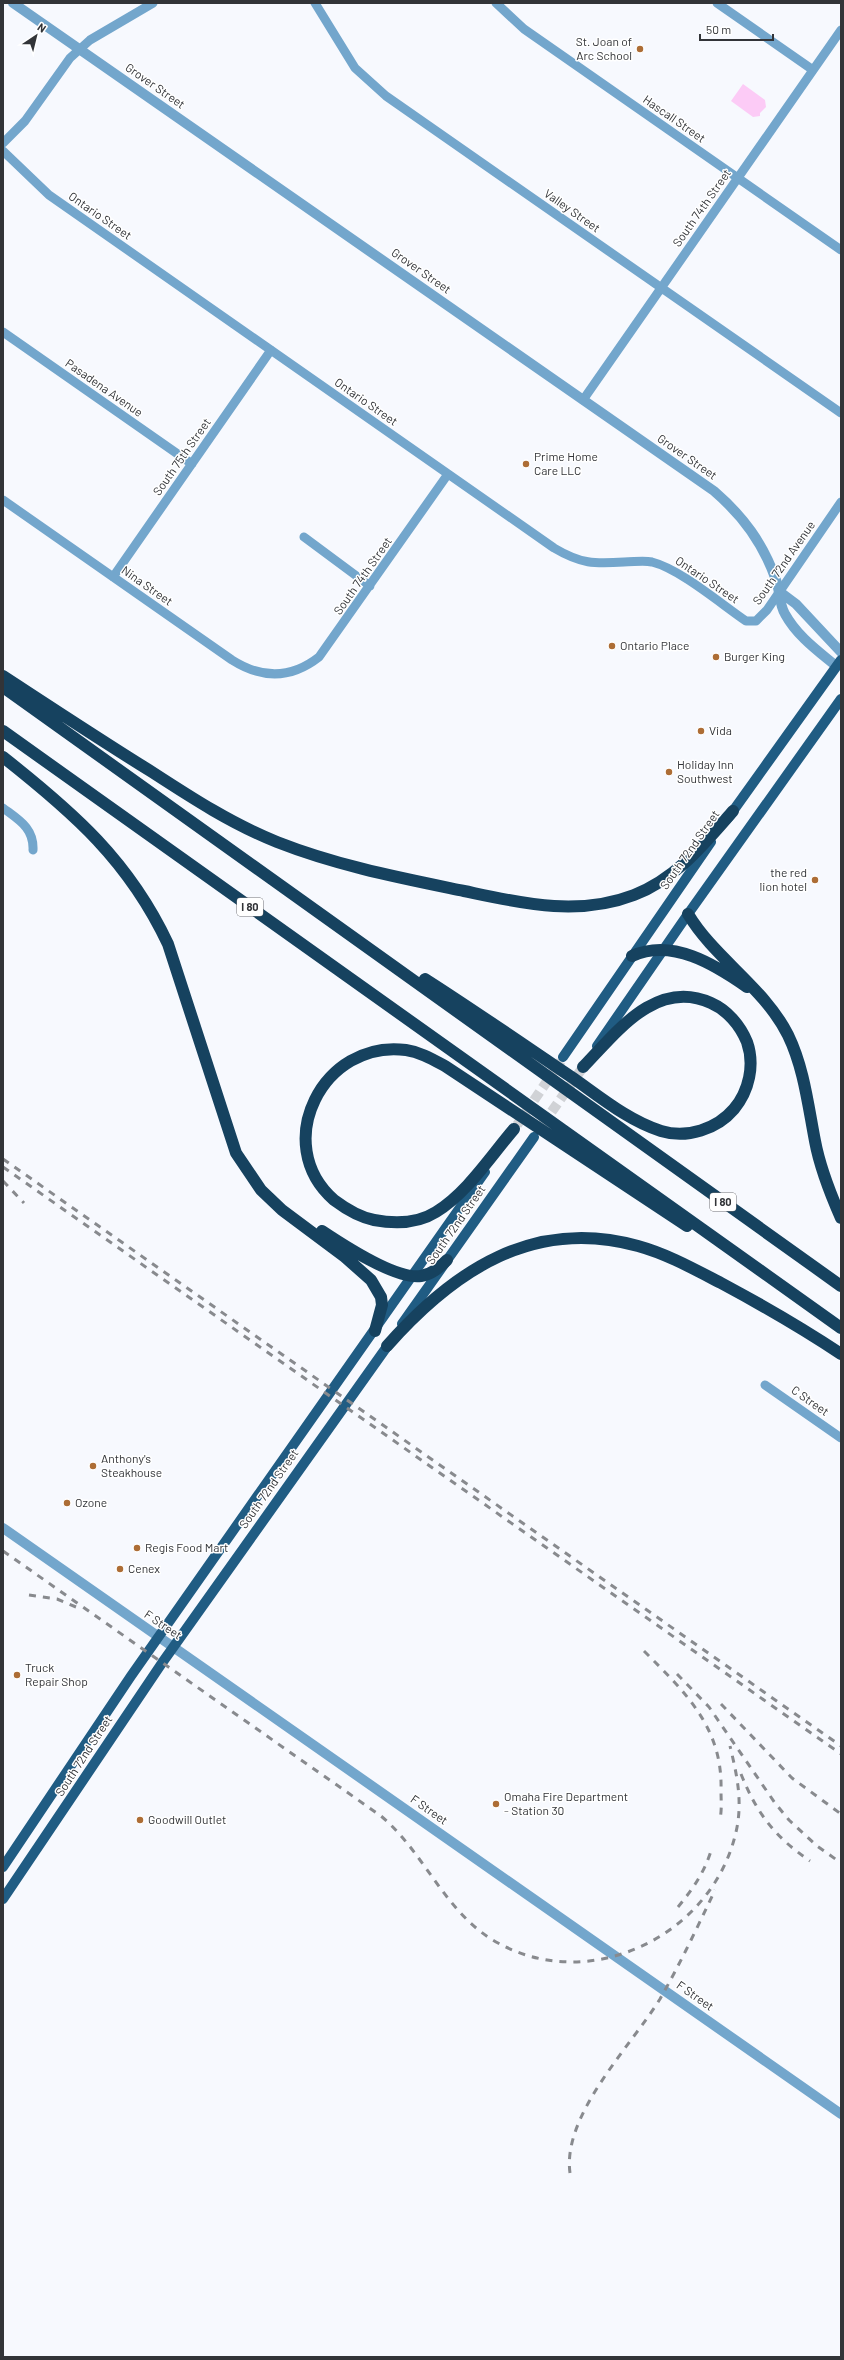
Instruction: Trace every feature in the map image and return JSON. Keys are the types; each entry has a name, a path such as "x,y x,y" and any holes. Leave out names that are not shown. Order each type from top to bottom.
{"highway":[{"path":"3,676 205,806 251,830 304,852 357,869 494,898 554,907 576,908 615,902 655,885 681,867 733,811"},
{"name":"I 80","path":"3,687 302,901 521,1050 605,1118 841,1286"},
{"name":"I 80","path":"3,731 498,1082 841,1328"},
{"path":"3,757 81,821 119,864 148,905 168,944 180,976 230,1138 244,1167 261,1190 282,1210 345,1257 371,1280 380,1297 382,1305 375,1331"},
{"path":"688,914 698,930 744,976 780,1020 794,1050 803,1080 819,1159 841,1218"},
{"path":"632,956 650,950 664,948 698,959 727,974 759,995"},
{"path":"521,1050 651,1128 670,1133 699,1131 720,1122 737,1106 745,1092 749,1078 749,1050 740,1029 725,1011 705,1000 685,996 665,998 652,1004 630,1019 582,1069"},
{"path":"515,1127 456,1196 436,1212 417,1220 386,1222 357,1214 332,1197 314,1172 307,1143 307,1128 312,1106 326,1080 337,1070 356,1058 385,1050 408,1051 421,1054 445,1066 578,1155 789,1290"},
{"path":"261,1190 344,1245 386,1267 413,1277 422,1276 437,1270 447,1260"},
{"path":"387,1346 436,1296 457,1280 488,1261 536,1244 582,1238 621,1242 658,1253 742,1294 841,1354"}],"main road":[{"name":"South 72nd Street","path":"563,1057 733,811 839,663"},
{"path":"582,1069 664,948 841,699"},
{"name":"South 72nd Street","path":"3,1867 158,1638 413,1277 515,1127"},
{"name":"South 72nd Street","path":"3,1899 173,1648 534,1137"}],"street":[{"name":"Grover Street","path":"13,3 714,491 734,509 764,551 780,592 781,605 786,615 806,640 839,663"},
{"path":"3,143 25,121 70,58 79,49 90,40 153,3"},
{"name":"Valley Street","path":"315,3 344,53 355,68 374,86 841,412"},
{"name":"Hascall Street","path":"496,3 524,28 841,250"},
{"path":"717,3 813,70"},
{"name":"South 74th Street","path":"583,400 841,30"},
{"name":"Ontario Street","path":"3,151 49,195 448,474 570,557 592,564 645,561 661,565 674,572 738,615"},
{"name":"Pasadena Avenue","path":"3,332 192,464"},
{"name":"South 75th Street","path":"113,577 271,350"},
{"name":"South 74th Street","path":"284,674 303,668 319,657 448,474"},
{"name":"Nina Street","path":"3,500 246,668 264,674 284,674"},
{"name":"South 72nd Avenue","path":"738,615 746,621 756,621 767,610 841,502"},
{"path":"304,537 370,586"},
{"path":"780,592 796,604 841,652"},
{"path":"3,808 27,827 33,837 33,850"},
{"name":"C Street","path":"765,1384 841,1438"},
{"name":"F Street","path":"3,1528 158,1638 841,2114"}],"shaded area":[{"path":"743,84 765,100 766,107 760,113 760,116 753,117 731,101"}],"tunnel":[{"path":"517,1125 561,1061"},
{"path":"543,1124 581,1070"}],"railway":[{"path":"3,1159 841,1746"},
{"path":"3,1167 841,1754"},
{"path":"3,1181 24,1203"},
{"path":"3,1551 381,1816 397,1831 411,1848 450,1900 480,1931 498,1943 534,1957 572,1962 609,1958 644,1945 675,1926 702,1900 723,1868 736,1832 739,1799 735,1767 730,1746"},
{"path":"29,1595 57,1599 76,1607"},
{"path":"644,1651 687,1697 709,1730 716,1748 720,1769 720,1819"},
{"path":"677,1674 709,1707 775,1803 789,1820 817,1846 841,1863"},
{"path":"721,1704 792,1778 841,1814"},
{"path":"741,1774 754,1801 768,1824 787,1843 810,1861"},
{"path":"678,1907 697,1881 705,1867 711,1851"},
{"path":"570,2173 570,2151 577,2128 587,2105 601,2082 660,1999 682,1959 715,1890"}],"place":[{"name":"St. Joan of Arc School","path":"640,49"},
{"name":"Prime Home Care LLC","path":"526,464"},
{"name":"Ontario Place","path":"612,646"},
{"name":"Burger King","path":"716,657"},
{"name":"Vida","path":"701,731"},
{"name":"Holiday Inn Southwest","path":"669,772"},
{"name":"the red lion hotel","path":"815,880"},
{"name":"Anthony's Steakhouse","path":"93,1466"},
{"name":"Ozone","path":"67,1503"},
{"name":"Regis Food Mart","path":"137,1548"},
{"name":"Cenex","path":"120,1569"},
{"name":"Truck Repair Shop","path":"17,1675"},
{"name":"Omaha Fire Department - Station 30","path":"496,1804"},
{"name":"Goodwill Outlet","path":"140,1820"}]}
